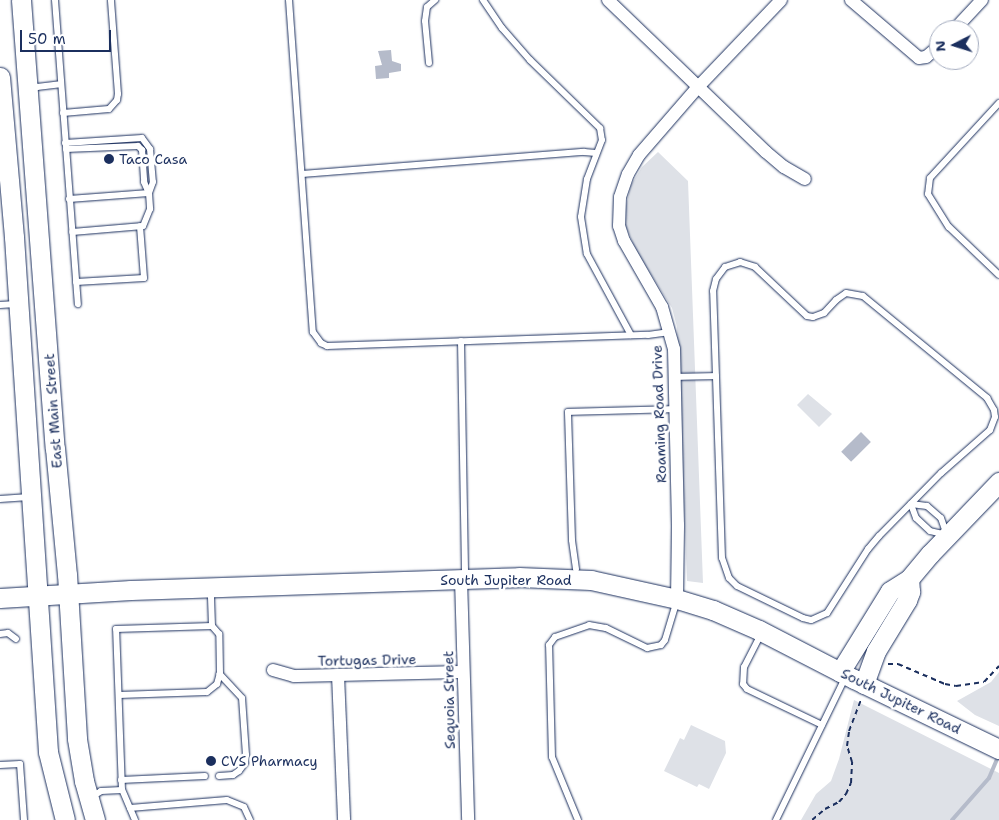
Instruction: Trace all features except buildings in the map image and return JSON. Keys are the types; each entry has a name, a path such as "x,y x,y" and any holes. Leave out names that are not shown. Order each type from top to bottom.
{"main road":[{"name":"East Main Street","path":"21,0 79,760 95,820"},
{"name":"East Main Street","path":"0,89 3,156 14,237 9,304 30,497 48,752 64,814"},
{"path":"0,89 29,93"},
{"path":"9,304 45,301"},
{"path":"843,674 884,598 890,591 909,579 947,535 999,482"},
{"name":"South Jupiter Road","path":"0,598 210,587 519,576 591,580 677,599 713,610 762,631 843,674 862,692 991,745"},
{"path":"862,692 876,651 907,600 910,592 909,579"},
{"path":"64,814 88,799"}],"street":[{"path":"608,0 766,152 784,167 805,179"},
{"name":"Roaming Road Drive","path":"677,599 675,409 670,332 662,308 624,241 619,226 620,204 628,174 639,155 698,87 781,0"},
{"path":"851,0 919,58 929,54"},
{"path":"963,20 982,0"},
{"name":"Sequoia Street","path":"463,579 463,672 468,820"},
{"name":"Tortugas Drive","path":"273,670 294,676 463,672"},
{"path":"338,675 344,820"}],"lane":[{"path":"55,0 62,113 78,304"},
{"path":"62,113 109,109 115,103 118,94 111,0"},
{"path":"289,0 314,332 321,343 327,346 670,332"},
{"path":"429,63 425,21 427,7 434,0"},
{"path":"483,0 502,28 530,60 600,128 602,140 588,179 581,217 587,254 631,335"},
{"path":"29,93 37,86 60,84"},
{"path":"999,104 930,178 928,194 949,227 999,275"},
{"path":"65,146 142,138 150,149 153,182 149,192 150,209 143,226 72,232"},
{"path":"302,174 584,152 596,153"},
{"path":"70,199 149,192"},
{"path":"76,282 144,278 140,226"},
{"path":"740,262 755,267 807,316 813,317 824,313 836,300 846,294 863,296 986,398 994,410 995,417 990,430 948,466 868,549 833,606 820,618 802,618 737,586 727,574 722,558 716,376 713,291 716,279 725,267 740,262"},
{"path":"461,341 463,579"},
{"path":"674,377 716,376"},
{"path":"576,569 572,540 568,412 675,409"},
{"path":"0,499 30,497"},
{"path":"911,504 916,518 930,530 947,535"},
{"path":"911,504 927,506 941,518 947,535"},
{"path":"118,695 207,692 217,684 220,674 218,634 212,626 210,587"},
{"path":"578,820 552,756 549,645 555,637 589,625 597,625 647,648 661,645 665,640 677,599"},
{"path":"135,820 122,790 116,630 212,626"},
{"path":"762,631 744,667 743,684 747,689 822,725"},
{"path":"0,634 8,634 16,639"},
{"path":"219,776 233,775 239,771 245,763 246,755 242,698 220,674"},
{"path":"776,820 822,725 843,674"},
{"path":"0,765 20,764 24,820"},
{"path":"122,780 205,776"},
{"path":"88,799 102,792 122,790"},
{"path":"130,808 227,800 244,807 250,820"}],"path":[{"path":"884,665 898,664 945,684 956,686 984,682 999,666"},
{"path":"812,820 825,809 839,802 846,794 851,783 852,762 847,746 849,731 862,692"}],"shaded area":[{"path":"658,152 688,181 703,583 687,581 677,327 672,308 636,250 626,227 626,206 631,185 642,167"},
{"path":"808,394 832,414 819,427 797,405"},
{"path":"999,672 999,726 975,715 957,701 991,682"},
{"path":"854,700 999,773 999,820 801,820 816,794 831,781 839,759"},
{"path":"691,725 725,741 726,753 709,789 699,784 697,787 664,771 680,738 684,740"}],"water":[{"path":"391,50 392,61 401,64 401,71 389,73 389,78 376,79 375,66 382,65 378,51"},
{"path":"861,432 871,442 851,462 841,452"}],"waterway":[{"path":"952,820 989,778 999,755"}],"place":[{"name":"Taco Casa","path":"109,159"},
{"name":"CVS Pharmacy","path":"211,761"}]}
